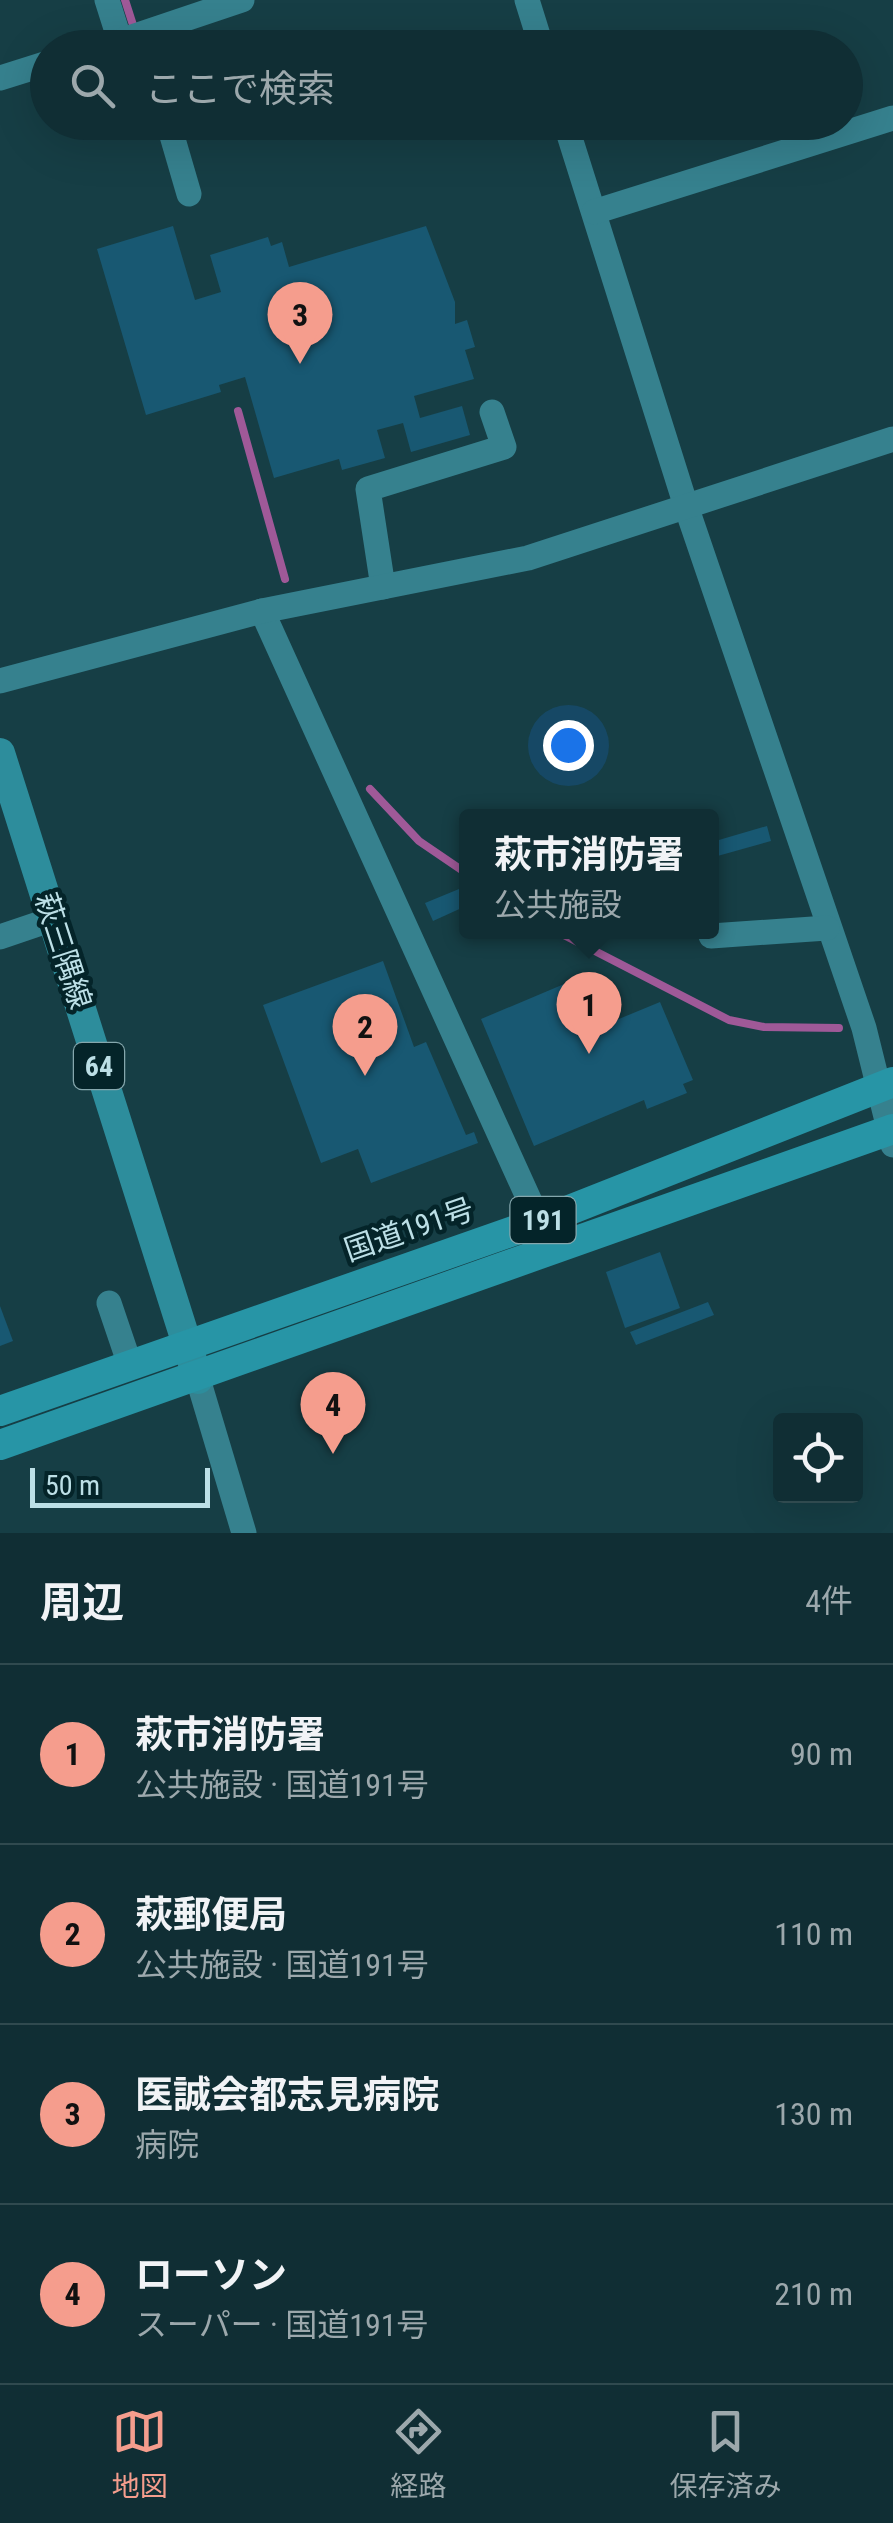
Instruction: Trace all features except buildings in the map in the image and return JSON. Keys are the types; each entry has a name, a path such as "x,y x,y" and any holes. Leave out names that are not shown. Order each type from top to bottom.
{"highway":[{"name":"国道191号","path":"0,1445 198,1379 545,1236 887,1084"},
{"name":"国道191号","path":"0,1411 188,1346 891,1135"}],"main road":[{"name":"萩三隅線","path":"0,752 198,1379"}],"street":[{"path":"107,0 121,30"},
{"path":"145,30 174,11 242,0"},
{"path":"527,0 536,30"},
{"path":"0,78 30,69"},
{"path":"863,127 893,118"},
{"path":"173,140 189,194"},
{"path":"572,140 686,506 827,928 887,1084 891,1135"},
{"path":"594,212 823,140"},
{"path":"383,588 368,489 504,446 492,412"},
{"path":"0,682 262,610 528,558 893,439"},
{"path":"262,610 545,1236"},
{"path":"0,937 52,918"},
{"path":"719,935 827,928"},
{"path":"109,1304 130,1365"},
{"path":"198,1379 244,1533"}],"waterway":[{"path":"125,0 133,25"},
{"path":"238,411 285,579"},
{"path":"370,789 419,841 459,868"},
{"path":"572,939 729,1020 764,1027 839,1028"}],"place":[{"name":"医誠会都志見病院","path":"300,364"},
{"name":"萩市消防署","path":"589,1054"},
{"name":"萩郵便局","path":"365,1076"},
{"name":"ローソン","path":"333,1454"}]}
